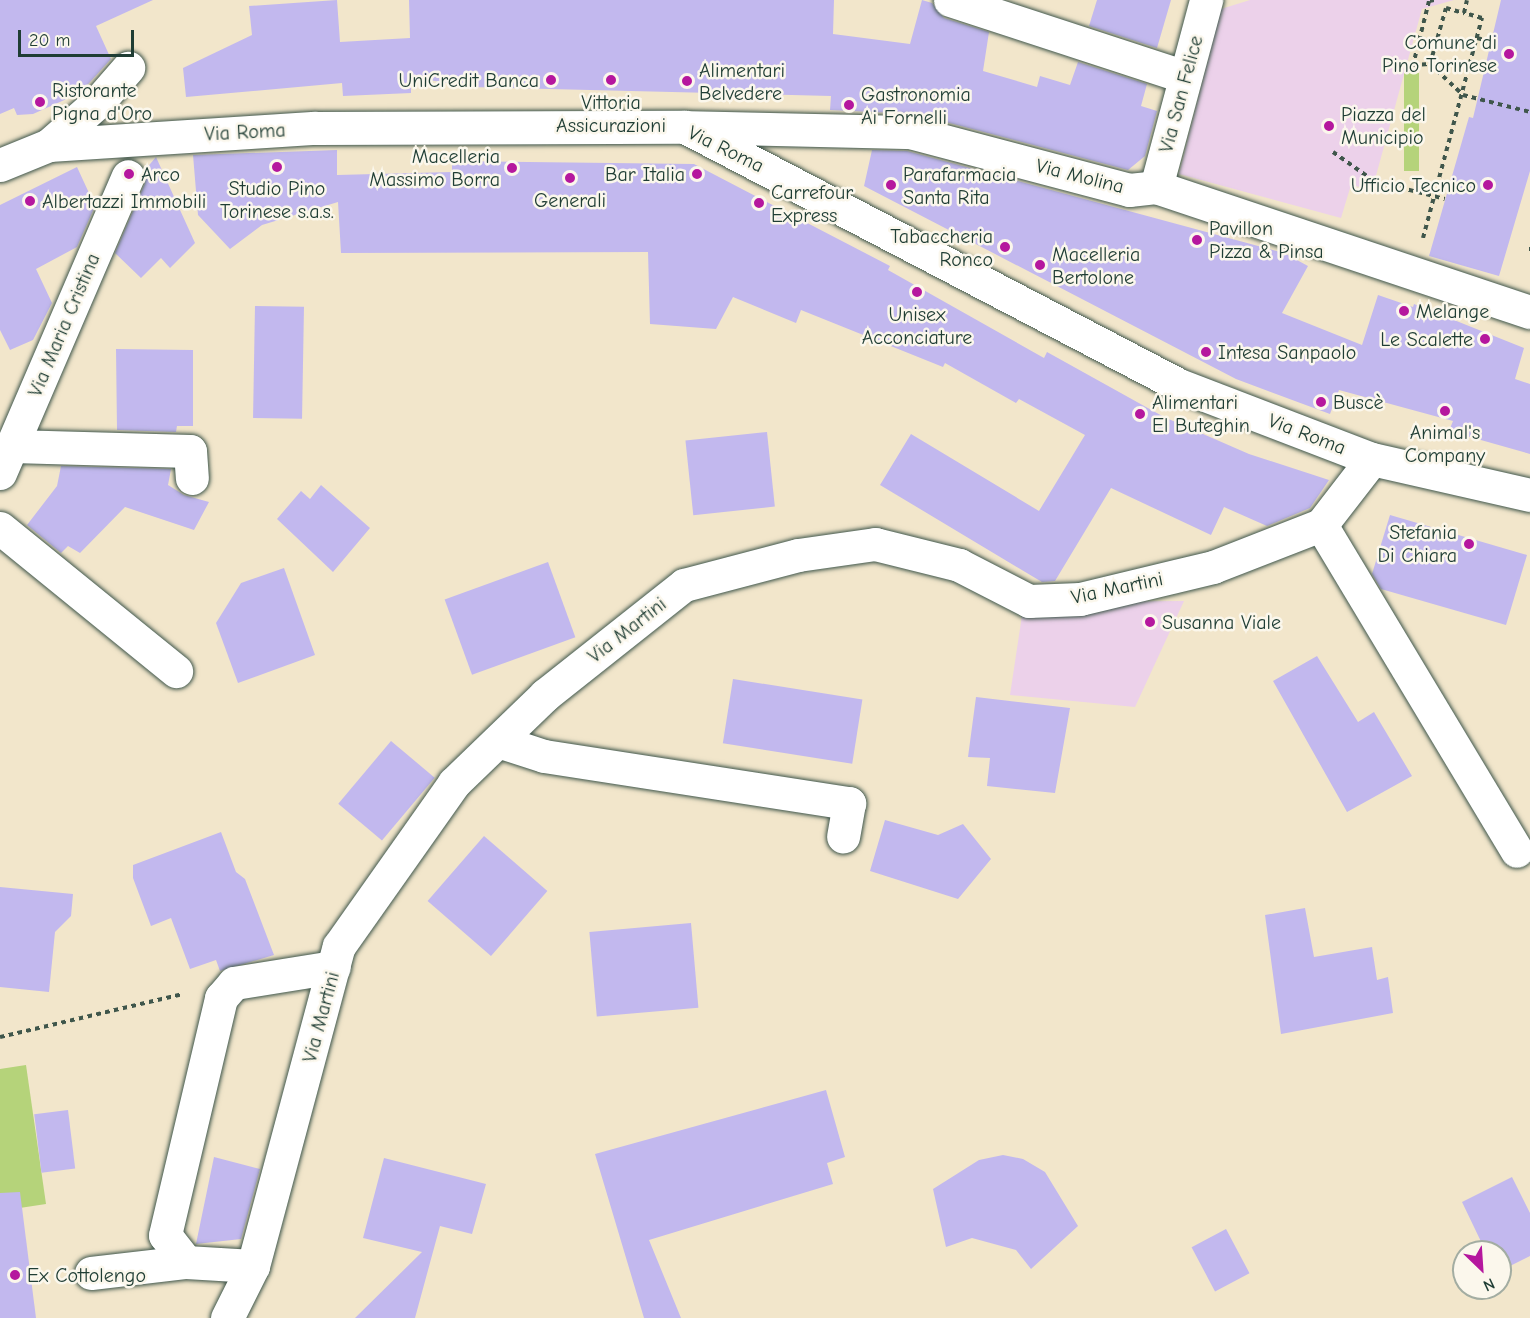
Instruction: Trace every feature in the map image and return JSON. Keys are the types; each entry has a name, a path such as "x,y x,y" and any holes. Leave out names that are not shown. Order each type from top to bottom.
{"street":[{"path":"950,0 1185,77"},
{"name":"Via San Felice","path":"1156,187 1206,0"},
{"path":"50,145 100,100 128,68"},
{"name":"Via Roma","path":"0,165 50,145 129,162 315,128 685,127 1179,385 1371,459 1530,495"},
{"name":"Via Molina","path":"685,127 910,132 1129,190 1156,187 1222,201 1530,312"},
{"name":"Via Maria Cristina","path":"6,459 129,162"},
{"path":"6,459 190,451 192,478"},
{"path":"1371,459 1322,525 1517,851"},
{"name":"Via Martini","path":"227,1318 253,1266 339,946 454,783 545,696 684,585 798,555 875,544 959,565 1029,601 1080,599 1213,567 1322,525"},
{"path":"0,528 176,671"},
{"path":"498,741 544,756 849,802 843,836"},
{"path":"186,1262 165,1235 221,998 234,983 334,967"},
{"path":"91,1273 186,1262 253,1266"}],"path":[{"path":"1434,0 1430,2 1413,65 1430,64 1463,95 1530,112"},
{"path":"1464,13 1467,0"},
{"path":"1422,242 1482,18 1446,8 1430,64"},
{"path":"1477,38 1492,42"},
{"path":"1334,152 1374,181 1445,199"},
{"path":"0,1037 234,983"}],"shaded area":[{"name":"Piazza del Municipio","path":"1250,0 1454,0 1422,9 1372,190 1351,185 1341,218 1179,174 1221,9"},
{"path":"1184,601 1135,707 1010,695 1024,602"}],"green space":[{"path":"1404,73 1419,73 1419,171 1404,171"},
{"path":"26,1065 46,1204 0,1211 0,1069"}],"building":[{"path":"0,0 153,0 96,26 111,59 80,93 33,114 17,115 14,108 0,114"},
{"path":"337,0 340,42 410,38 409,0 834,0 833,34 910,44 922,0 932,3 944,18 989,32 983,71 1037,87 1040,76 1070,85 1078,62 1147,84 1141,106 1157,111 1145,156 1128,170 915,114 830,110 831,96 471,87 411,77 411,93 343,96 342,83 186,97 183,68 252,35 249,6"},
{"path":"1097,0 1171,0 1157,48 1089,26"},
{"name":"Ufficio Tecnico","path":"1501,0 1530,0 1530,171 1499,276 1429,256 1469,117 1473,118"},
{"path":"337,150 337,175 452,172 452,161 694,164 890,266 888,270 1044,358 1047,352 1164,417 1249,454 1329,480 1310,508 1267,526 1224,507 1211,535 1111,488 1055,581 1042,582 880,485 911,434 1039,511 1085,435 1019,399 1016,403 945,363 943,367 801,310 796,323 733,297 716,329 650,324 648,252 341,253 338,202 262,225 230,249 198,215 193,155"},
{"path":"872,150 907,151 1284,253 1308,266 1282,313 1362,345 1378,295 1413,307 1414,304 1524,348 1515,379 1530,384 1530,454 1449,431 1453,421 1339,390 1330,414 1236,379 864,186"},
{"path":"156,157 195,243 170,268 161,258 141,278 115,253 145,183 145,170"},
{"path":"77,167 95,206 77,247 36,269 52,303 33,340 10,350 0,330 0,205"},
{"path":"255,306 304,307 302,419 253,418"},
{"path":"116,349 193,350 193,426 177,426 176,432 117,430"},
{"path":"767,432 775,507 693,515 685,441"},
{"path":"61,466 171,469 168,485 184,495 209,502 194,530 125,507 80,553 68,546 61,553 27,525 57,486"},
{"path":"321,485 370,528 333,572 277,519 301,491 310,499"},
{"path":"1390,515 1527,555 1506,625 1381,589 1372,574"},
{"path":"548,562 575,637 472,675 445,600"},
{"path":"284,568 315,655 238,683 216,623 241,583"},
{"path":"1317,656 1358,722 1374,712 1412,776 1347,812 1273,681"},
{"path":"733,679 862,699 852,764 723,743"},
{"path":"976,697 1070,708 1055,793 987,786 990,758 968,757"},
{"path":"391,741 435,778 382,840 338,804"},
{"path":"885,820 938,835 963,824 991,859 958,899 870,871"},
{"path":"221,832 236,872 245,879 274,955 220,971 216,960 190,969 171,918 151,926 133,878 133,865"},
{"path":"484,836 547,891 491,956 428,901"},
{"path":"0,887 73,894 71,916 55,932 49,992 0,987"},
{"path":"1305,908 1314,957 1372,947 1377,980 1388,977 1393,1013 1281,1034 1265,915"},
{"path":"691,923 698,1008 597,1017 589,932"},
{"path":"826,1090 845,1157 827,1163 833,1184 649,1240 681,1318 644,1318 595,1154"},
{"path":"68,1110 75,1169 41,1173 34,1114"},
{"path":"1003,1155 1023,1159 1045,1172 1078,1226 1031,1269 1016,1250 972,1238 946,1247 933,1189 979,1160"},
{"path":"214,1157 260,1169 241,1239 196,1244"},
{"path":"384,1158 486,1184 472,1234 440,1226 415,1318 355,1318 422,1252 363,1238"},
{"path":"1512,1177 1530,1213 1530,1256 1512,1265 1512,1240 1480,1240 1462,1202"},
{"name":"Ex Cottolengo","path":"20,1192 36,1318 0,1318 0,1193"},
{"path":"1226,1229 1249,1273 1215,1291 1192,1247"}],"place":[{"name":"Comune di Pino Torinese","path":"1509,54"},
{"name":"UniCredit Banca","path":"551,80"},
{"name":"Vittoria Assicurazioni","path":"611,80"},
{"name":"Alimentari Belvedere","path":"687,81"},
{"name":"Ristorante Pigna d'Oro","path":"40,102"},
{"name":"Gastronomia Ai Fornelli","path":"849,105"},
{"name":"Piazza del Municipio","path":"1329,126"},
{"name":"Studio Pino Torinese s.a.s.","path":"277,167"},
{"name":"Macelleria Massimo Borra","path":"512,168"},
{"name":"Arco","path":"129,174"},
{"name":"Bar Italia","path":"697,174"},
{"name":"Generali","path":"570,178"},
{"name":"Parafarmacia Santa Rita","path":"891,185"},
{"name":"Ufficio Tecnico","path":"1488,185"},
{"name":"Albertazzi Immobili","path":"30,201"},
{"name":"Carrefour Express","path":"759,203"},
{"name":"Pavillon Pizza & Pinsa","path":"1197,240"},
{"name":"Tabaccheria Ronco","path":"1005,247"},
{"name":"Macelleria Bertolone","path":"1040,265"},
{"name":"Unisex Acconciature","path":"917,292"},
{"name":"Melange","path":"1404,311"},
{"name":"Le Scalette","path":"1485,339"},
{"name":"Intesa Sanpaolo","path":"1206,352"},
{"name":"Buscè","path":"1321,402"},
{"name":"Animal's Company","path":"1445,411"},
{"name":"Alimentari El Buteghin","path":"1140,414"},
{"name":"Stefania Di Chiara","path":"1469,544"},
{"name":"Susanna Viale","path":"1150,622"},
{"name":"Ex Cottolengo","path":"15,1275"}]}
